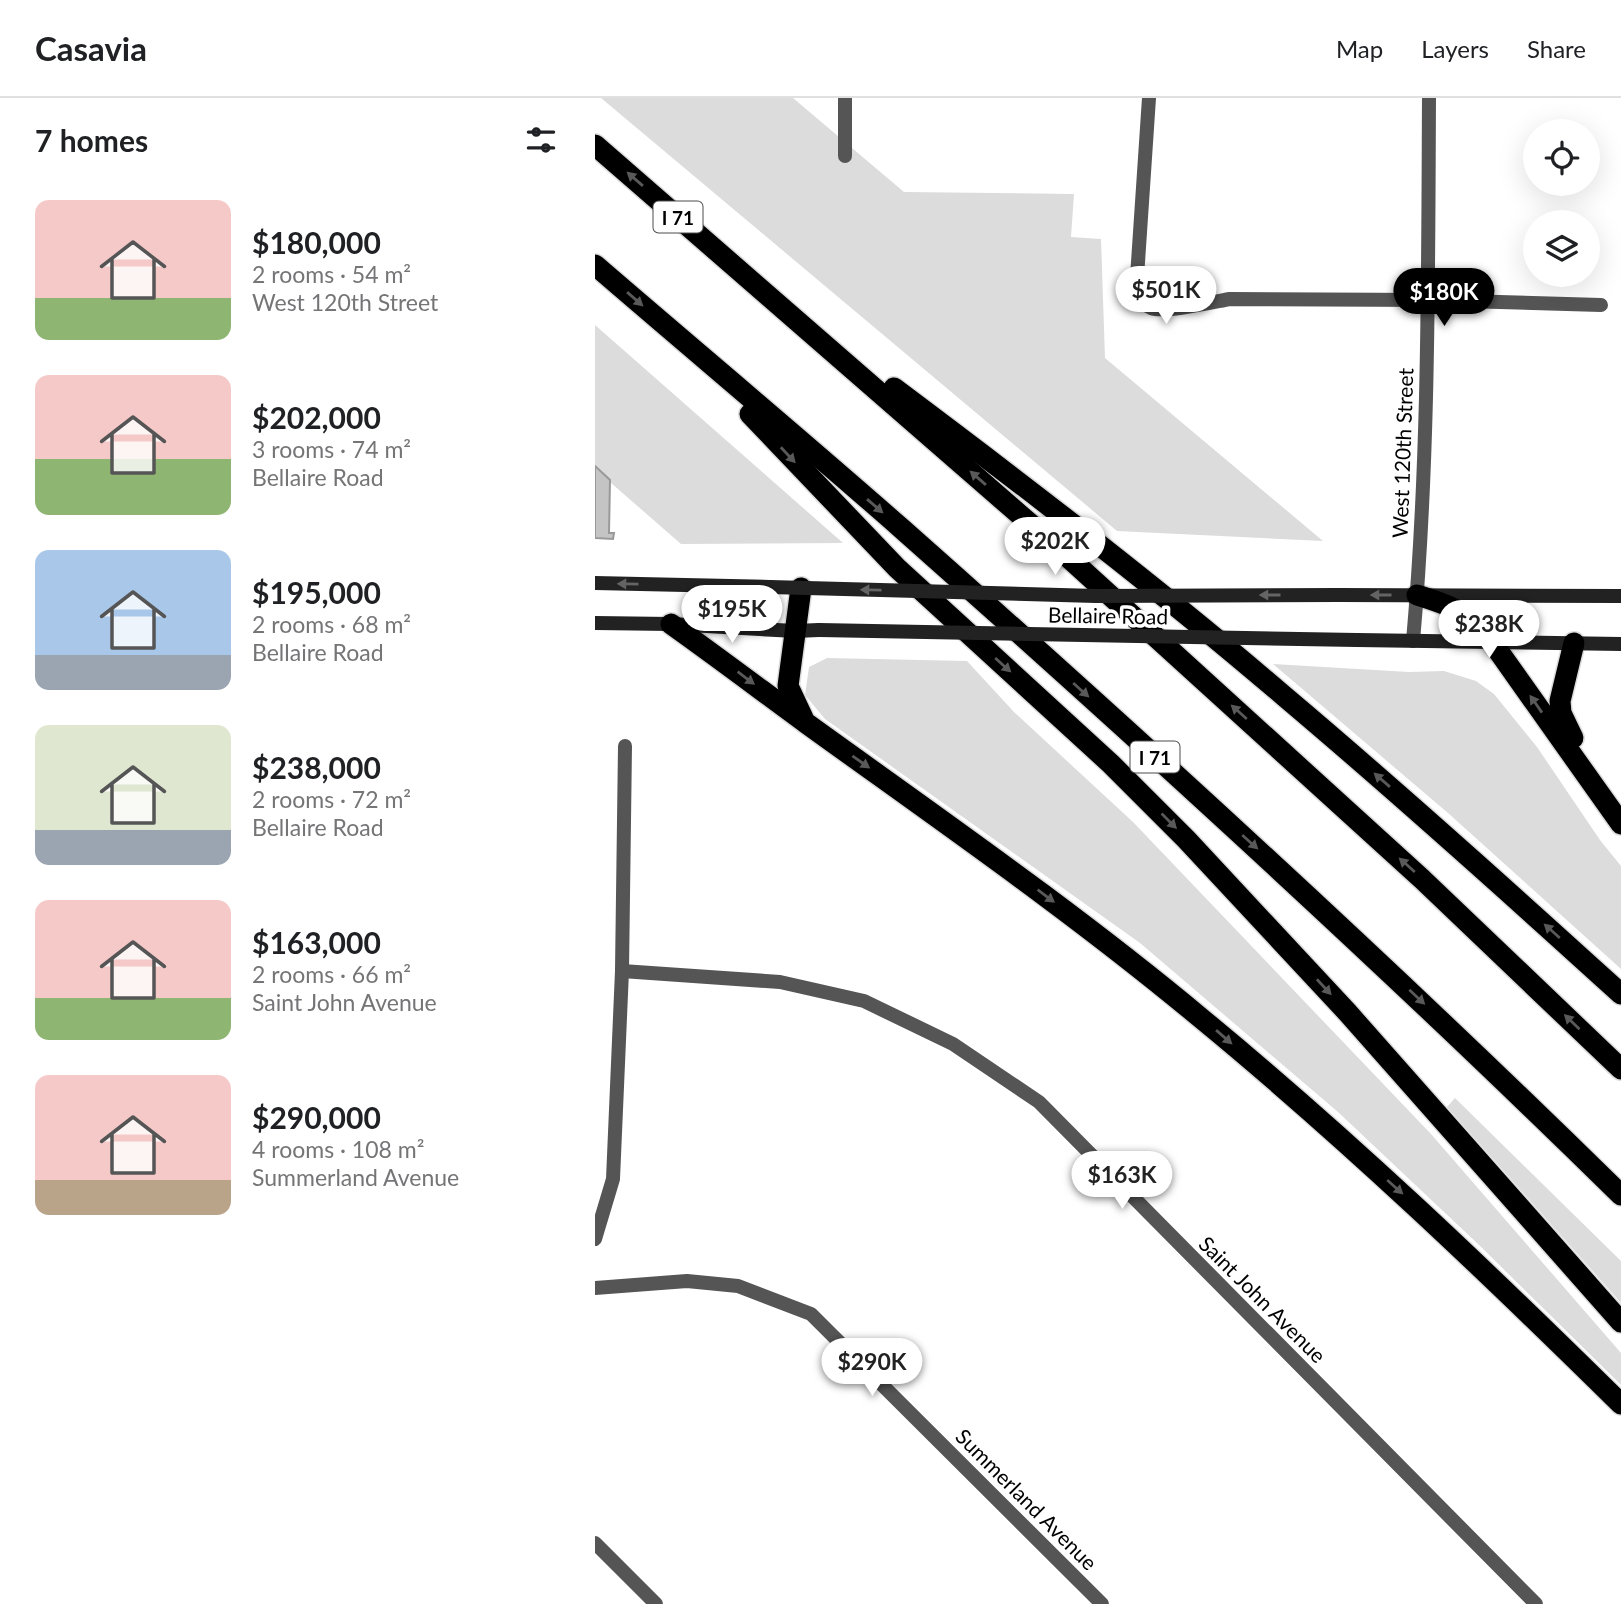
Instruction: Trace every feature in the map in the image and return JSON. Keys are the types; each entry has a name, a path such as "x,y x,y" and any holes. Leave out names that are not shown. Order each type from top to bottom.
{"highway":[{"name":"I 71","path":"595,145 1058,548 1422,879 1621,1069"},
{"name":"I 71","path":"595,265 900,527 1281,870 1487,1063 1621,1195"},
{"path":"761,288 1069,521 1283,694 1621,993"},
{"path":"674,334 871,544 1111,764 1187,839 1348,1013 1621,1322"},
{"path":"801,588 788,686 806,723"},
{"path":"1417,596 1454,607 1479,626 1621,824"},
{"path":"671,624 958,830 1202,1018 1345,1141 1469,1254 1621,1404"},
{"path":"1574,643 1561,692 1561,713 1604,800"}],"street":[{"path":"845,98 845,156"},
{"path":"1149,98 1136,292 1143,304 1156,309 1230,299 1428,300 1601,305"},
{"name":"West 120th Street","path":"1413,641 1428,300 1429,98"},
{"name":"Bellaire Road","path":"595,583 1096,596 1621,596"},
{"name":"Bellaire Road","path":"595,623 795,631 1621,644"},
{"path":"595,1240 613,1178 621,971 625,746"},
{"name":"Saint John Avenue","path":"621,971 780,982 865,1002 953,1044 1039,1102 1536,1604"},
{"name":"Summerland Avenue","path":"595,1288 687,1281 737,1286 811,1314 1102,1604"},
{"path":"595,1543 656,1604"}],"shaded area":[{"path":"601,98 793,98 904,192 1074,194 1071,237 1101,239 1105,358 1323,541 1117,531"},
{"path":"595,325 843,543 681,544 595,469"},
{"path":"827,658 967,661 1014,712 1133,822 1431,1134 1621,1353 1621,1385 1477,1243 1338,1112 1140,943 825,719 805,695 809,667"},
{"path":"1273,664 1409,672 1444,671 1476,681 1494,694 1537,747 1600,840 1621,866 1621,969 1448,813"},
{"path":"1455,1098 1621,1261 1621,1303 1447,1107"}],"building":[{"path":"595,466 610,480 609,533 614,533 613,539 595,538"}]}
